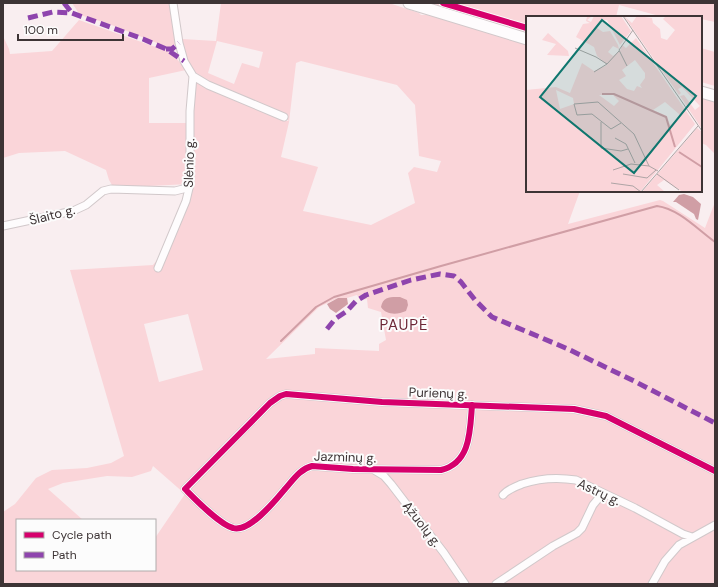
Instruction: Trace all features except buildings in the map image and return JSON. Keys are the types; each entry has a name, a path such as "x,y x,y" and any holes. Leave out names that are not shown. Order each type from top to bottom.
{"main road":[{"path":"409,3 526,39"},
{"path":"702,92 715,96"}],"street":[{"path":"173,3 179,43 184,61 193,76 208,85 284,117"},
{"name":"Slėnio g.","path":"158,268 186,201 190,184 190,110 193,76"},
{"name":"Šlaito g.","path":"3,226 73,212 86,205 102,191 111,189 175,191 184,189 190,184"},
{"name":"Purienų g.","path":"185,489 270,403 286,394 382,402 574,409 606,416 715,471"},
{"name":"Jazminų g.","path":"185,489 220,521 228,526 239,529 244,528 258,518 300,471 306,467 312,466 374,470 441,470 453,466 462,455 470,433 472,405"},
{"name":"Ąžuolų g.","path":"374,470 384,476 391,484 444,553 465,584"},
{"name":"Astrų g.","path":"503,495 510,488 543,478 576,480 635,508 682,534 692,537"},
{"path":"496,584 553,546 577,533 582,528 593,505 603,493"},
{"path":"652,584 672,552 679,545 715,525"}],"shaded area":[{"path":"72,3 171,3 176,44 171,47 167,47 109,24 80,15"},
{"path":"221,3 389,3 421,15 439,18 526,44 526,192 580,192 568,224 660,200 705,228 715,202 715,584 3,584 3,512 15,504 36,478 52,470 87,468 111,463 124,456 70,270 153,265 174,239 189,184 129,187 112,185 106,170 65,151 19,153 3,158 3,36 10,54 52,51 79,20 167,51 177,59 186,70 149,78 149,123 186,123 188,106 196,80 283,121 289,121 284,117 206,82 196,73 189,63 182,39 216,41","holes":["217,41 263,52 259,68 242,63 234,84 208,73","301,61 397,85 415,105 419,156 441,161 437,172 414,167 408,173 415,203 371,225 303,211 318,167 281,157 289,122 296,63","357,295 360,300 367,299 368,308 381,312 386,340 379,344 379,351 315,348 315,354 266,359 319,307 338,298 347,298","188,314 203,370 159,382 144,324","153,466 185,494 156,537 156,571 16,571 16,519 82,519 48,489 63,483 107,476 132,477 151,471"]},
{"path":"425,3 715,3 715,22 702,19 702,16 659,16 619,5 616,16 526,16 526,34"},
{"path":"702,48 715,52 715,86 702,82"},
{"path":"702,98 715,102 715,154 706,145 702,143"},
{"path":"684,194 693,197 701,204 698,220 694,214 676,202 673,202 679,195"},
{"path":"391,297 400,297 407,300 408,305 406,311 392,314 386,312 381,307 382,303 386,299"},
{"path":"338,298 347,298 348,304 336,313 330,309 327,304"}],"waterway":[{"path":"281,341 316,307 334,297 657,206 680,215 715,242"}],"marked path":[{"path":"64,3 72,13"},
{"path":"28,18 53,12 72,13 143,39 166,49 184,61"},
{"path":"166,49 172,49 179,43"},
{"path":"327,329 335,319 347,311 356,301 366,295 411,280 440,274 454,276 492,317 568,349 715,423"}],"cycle path":[{"path":"443,3 526,28"},
{"path":"472,405 471,415 471,425 467,444 463,453 451,466 441,470 308,467 297,475 261,515 246,526 239,528 233,528 221,522 185,489 270,403 286,394 382,402 574,409 606,416 715,471"}],"district":[{"name":"PAUPĖ","path":"404,325"}]}
